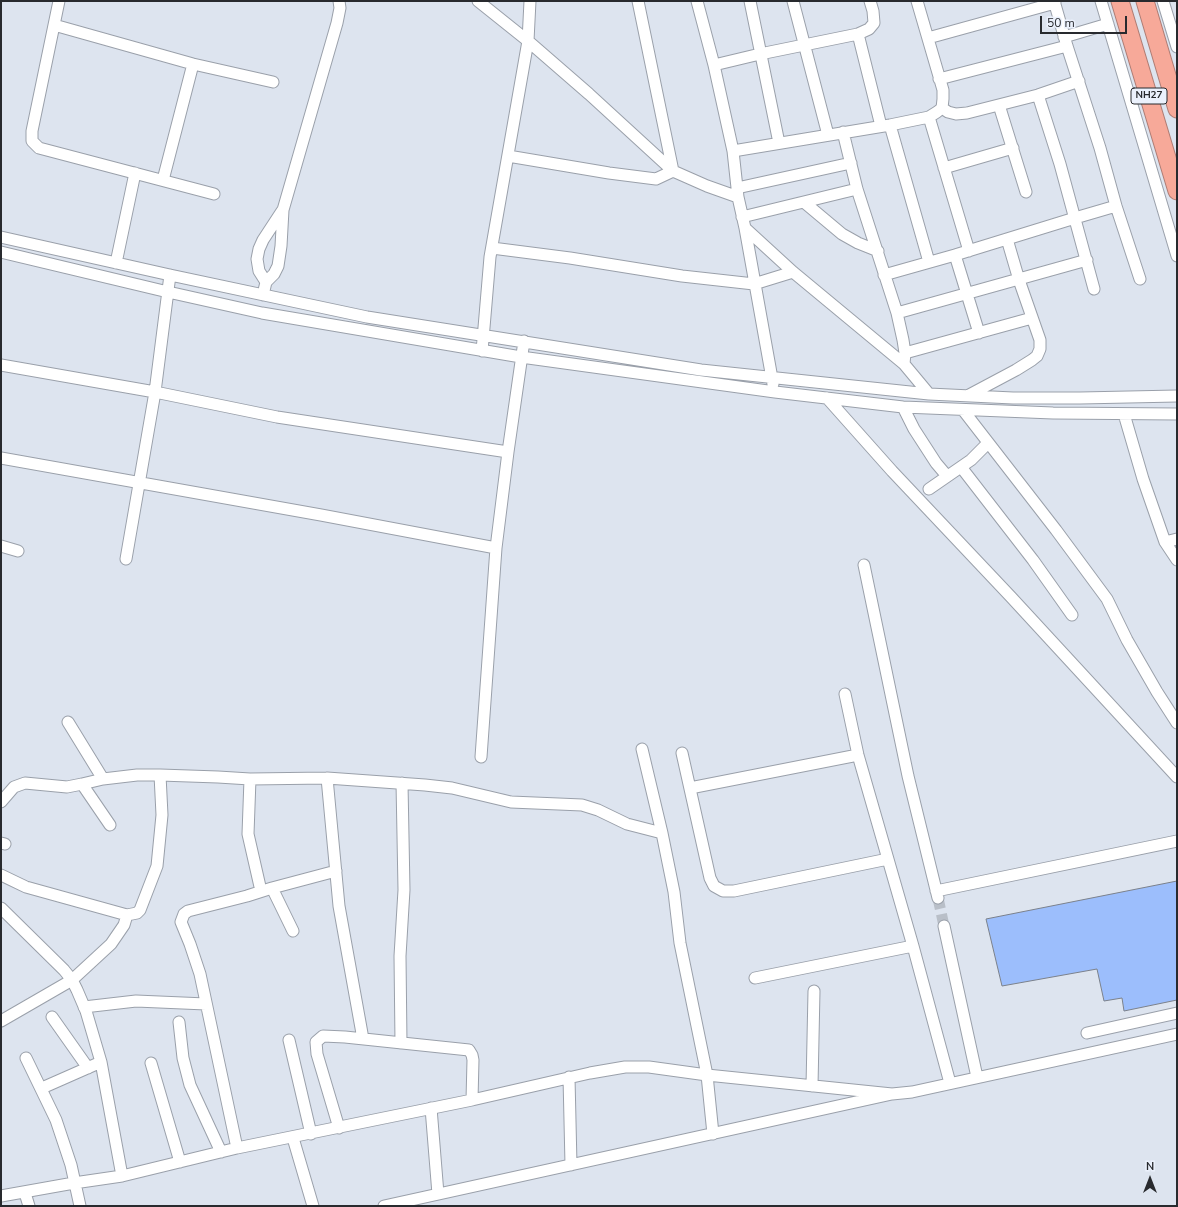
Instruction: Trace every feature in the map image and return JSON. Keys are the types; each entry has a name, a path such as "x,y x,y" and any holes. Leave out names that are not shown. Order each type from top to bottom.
{"highway":[{"name":"NH27","path":"1120,1 1177,191"},
{"name":"NH27","path":"1145,1 1177,109"}],"street":[{"path":"59,1 32,131 32,141 39,148 214,194"},
{"path":"266,282 260,271 257,259 259,249 282,210 337,23 340,8 338,1"},
{"path":"478,1 528,41 674,171 707,186 738,192 850,163"},
{"path":"482,351 492,248 528,41 530,1"},
{"path":"638,1 674,171"},
{"path":"697,1 714,65 733,151 742,217 775,392"},
{"path":"750,1 780,143"},
{"path":"793,1 828,135"},
{"path":"714,65 805,44 858,34 869,29 874,23 870,1"},
{"path":"733,151 886,126 929,117 942,108 943,90 917,1"},
{"path":"1101,1 1177,256"},
{"path":"1163,1 1177,47"},
{"path":"928,38 1055,2 1116,206 1140,279"},
{"path":"54,24 193,64 273,82"},
{"path":"939,79 1066,41 1108,24"},
{"path":"858,34 929,262"},
{"path":"163,180 193,64"},
{"path":"942,108 948,112 956,114 1038,95 1079,81"},
{"path":"1038,95 1060,164 1094,289"},
{"path":"999,105 1026,192"},
{"path":"929,117 969,251"},
{"path":"843,132 857,189 897,313 905,359"},
{"path":"944,168 1013,148"},
{"path":"508,156 609,173 656,179 674,171"},
{"path":"116,263 135,173"},
{"path":"742,217 805,203 857,189"},
{"path":"805,203 842,234 858,243 878,251"},
{"path":"884,276 929,262 955,256 1116,206"},
{"path":"263,295 266,282 274,274 278,266 281,246 282,210"},
{"path":"745,228 793,272 905,359 929,394"},
{"path":"1,237 367,317 700,370 929,394 1080,398 1177,396"},
{"path":"966,396 1016,370 1037,356 1040,349 1040,340 1019,280 1007,239"},
{"path":"492,248 570,258 682,276 754,284 793,272"},
{"path":"1,252 262,313 482,351 775,392 903,407 963,410 1177,414"},
{"path":"955,256 980,333"},
{"path":"897,313 1087,260"},
{"path":"126,559 155,392 170,275"},
{"path":"905,359 980,333 1032,318"},
{"path":"481,757 496,548 524,341"},
{"path":"1,365 155,392 277,417 508,452"},
{"path":"828,398 892,471 1016,602 1177,777"},
{"path":"903,407 914,430 936,463 947,476"},
{"path":"963,410 1056,530 1107,599 1153,686 1177,723"},
{"path":"1124,414 1143,479 1165,542 1177,560"},
{"path":"929,489 971,460 988,443"},
{"path":"1,458 313,513 496,548"},
{"path":"961,467 1033,560 1072,615"},
{"path":"1165,542 1177,539"},
{"path":"1,546 18,551"},
{"path":"864,565 908,776 937,895 1177,841"},
{"path":"845,694 858,755 913,946 950,1083"},
{"path":"68,722 103,779"},
{"path":"642,749 662,832 674,892 680,943 707,1076 713,1134"},
{"path":"682,754 710,878 714,886 722,891 734,891 888,859"},
{"path":"690,788 858,755"},
{"path":"1,802 14,787 25,783 67,787 103,779 137,775 218,776 250,779 326,778 402,782 452,788 511,802 582,805 598,810 627,824 662,832"},
{"path":"1,875 26,887 127,915 137,912 140,910 157,866 162,815 160,775"},
{"path":"326,778 339,906 363,1039"},
{"path":"250,779 248,834 261,891"},
{"path":"401,1043 400,956 404,890 402,782"},
{"path":"82,784 110,825"},
{"path":"237,1148 200,974 190,944 182,927 182,917 188,911 336,872"},
{"path":"272,888 293,931"},
{"path":"1,908 64,970 72,980 84,1007 101,1062 122,1176"},
{"path":"1,1021 72,980 111,944 124,925 127,915"},
{"path":"944,926 977,1077"},
{"path":"755,978 913,946"},
{"path":"812,1086 814,991"},
{"path":"84,1007 136,1001 206,1004"},
{"path":"1087,1033 1177,1013"},
{"path":"52,1017 88,1068"},
{"path":"179,1022 183,1058 190,1085 221,1152"},
{"path":"384,1206 892,1094 912,1092 1177,1034"},
{"path":"339,1128 317,1054 316,1042 323,1036 469,1050 473,1060 472,1100"},
{"path":"289,1040 311,1134"},
{"path":"26,1058 42,1088 56,1120 71,1165 80,1206"},
{"path":"42,1088 101,1062"},
{"path":"151,1063 180,1162"},
{"path":"1,1196 122,1176 237,1148 293,1138 472,1100 569,1077 625,1067 649,1067 707,1076 892,1094"},
{"path":"569,1077 571,1165"},
{"path":"431,1108 438,1194"},
{"path":"293,1138 313,1206"},
{"path":"25,1192 29,1206"}],"building":[{"path":"1177,881 1177,1000 1124,1011 1122,998 1104,1001 1097,969 1002,986 986,919"}],"tunnel":[{"path":"938,898 944,926"}]}
